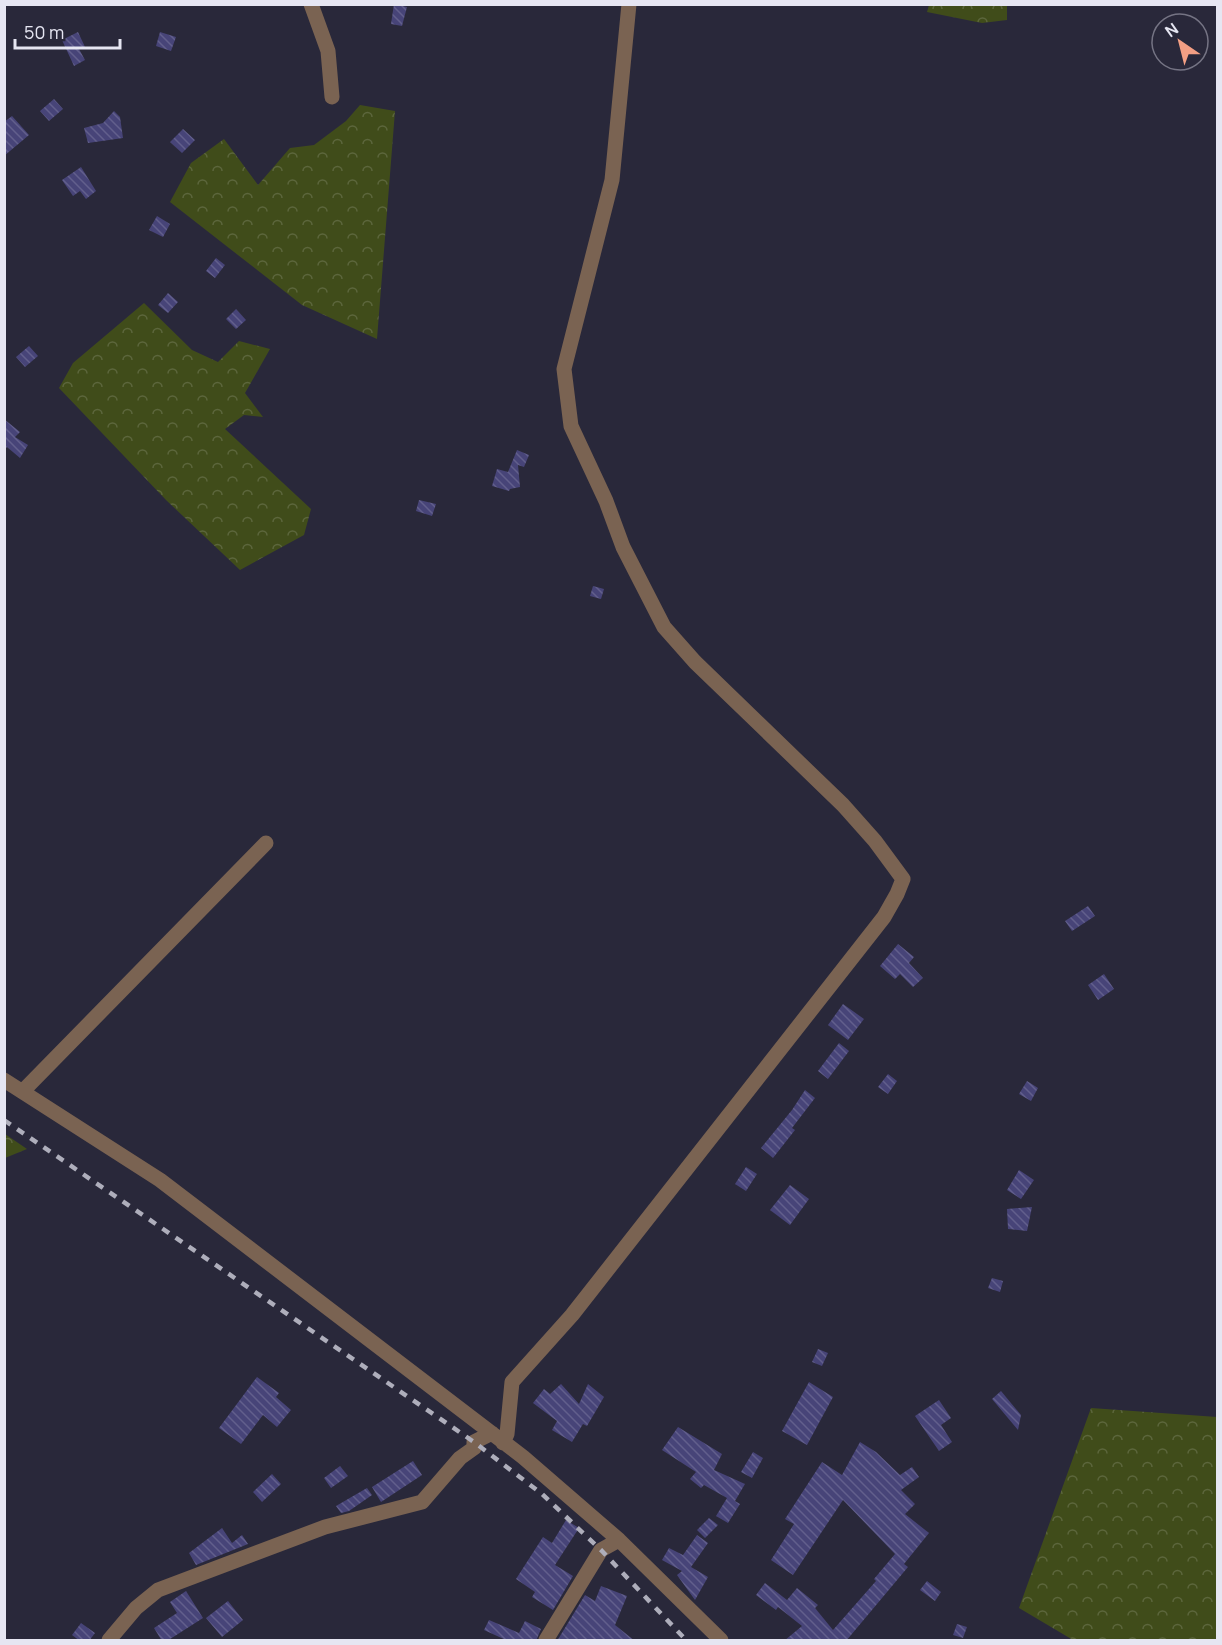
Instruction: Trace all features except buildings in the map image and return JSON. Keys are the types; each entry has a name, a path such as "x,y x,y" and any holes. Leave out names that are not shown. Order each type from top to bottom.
{"street":[{"path":"311,4 328,51 332,97"},
{"path":"109,1641 136,1608 158,1590 325,1527 422,1502 460,1458 474,1448 474,1442 507,1434 512,1382 572,1315 884,917 903,879 875,841 843,805 695,662 664,627 637,576 606,501 570,426 564,369 612,180 629,4"},
{"path":"23,1091 266,843"},
{"path":"4,1080 160,1180 523,1457 619,1540 721,1641"},
{"path":"546,1641 602,1550 619,1540"}],"green space":[{"path":"929,5 1007,5 1007,20 982,23 927,12"},
{"path":"360,105 395,111 377,339 302,305 170,202 191,163 224,139 258,185 290,148 314,145 346,121"},
{"path":"144,303 192,350 218,362 239,341 270,349 245,393 263,417 244,415 225,429 311,509 304,535 240,570 166,500 59,388 73,363"},
{"path":"5,1134 27,1149 5,1158"},
{"path":"1091,1408 1217,1417 1217,1640 1073,1640 1019,1608"}],"railway":[{"path":"4,1120 474,1442 542,1494 601,1550 686,1640"}]}
